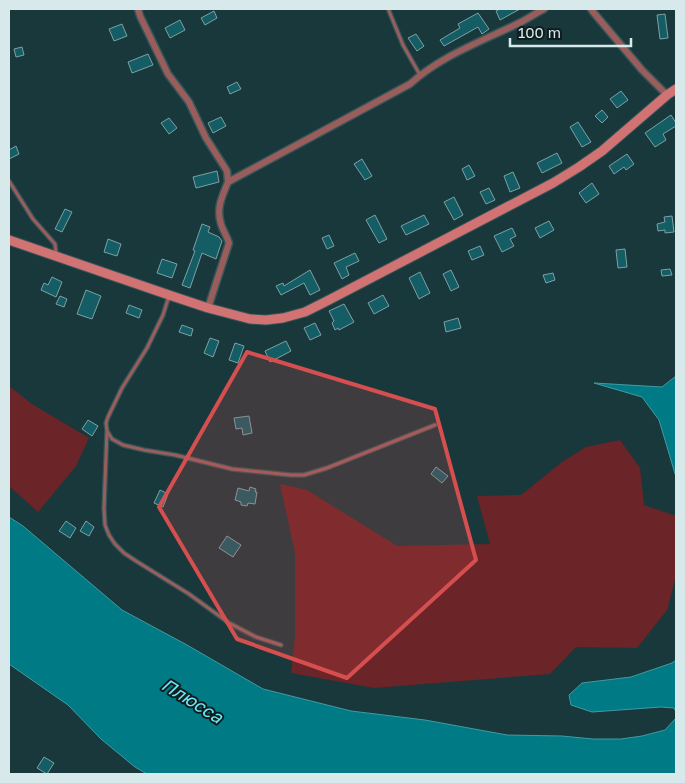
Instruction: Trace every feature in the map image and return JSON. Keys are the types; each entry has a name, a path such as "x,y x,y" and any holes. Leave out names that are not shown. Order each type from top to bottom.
{"street":[{"path":"138,9 168,74 189,102 206,138 227,171 228,182 219,204 219,216 229,243 208,308"},
{"path":"228,182 410,84 434,65 544,9"},
{"path":"591,9 642,70 667,95"},
{"path":"9,240 208,308 250,319 283,318 305,312 553,183 602,151 676,89"}],"lane":[{"path":"389,11 420,75"},
{"path":"9,181 33,219 55,244 56,256"},
{"path":"169,296 163,315 147,348 122,388 106,422 105,525 115,544 124,553 189,594 229,623 256,637 281,644"},
{"path":"107,430 112,439 123,445 144,450 175,454 232,470 304,475 327,468 435,425"}],"highlighted area":[{"path":"247,352 435,409 476,560 347,678 237,639 159,507"}],"shaded area":[{"path":"9,386 32,404 89,438 76,466 38,512 9,486"},
{"path":"620,440 640,468 644,505 676,516 676,576 667,610 637,648 576,647 550,674 374,688 291,673 295,637 295,553 280,484 307,490 397,546 490,544 477,496 521,495 562,462 586,447"}],"water":[{"path":"676,376 676,477 659,420 642,397 594,383 662,387"},
{"name":"Плюсса","path":"9,517 23,526 122,610 263,689 351,711 425,720 507,735 621,739 665,730 676,718 676,774 147,774 135,767 101,739 68,705 9,664"},
{"path":"676,660 676,712 674,708 661,707 592,712 571,705 569,695 582,683 631,677"}],"building":[{"path":"500,9 520,9 500,20 496,11"},
{"path":"214,11 217,18 205,25 201,18"},
{"path":"478,13 489,29 482,34 478,27 444,46 440,40 460,28 458,24"},
{"path":"665,14 668,38 660,39 657,15"},
{"path":"180,20 185,30 170,38 165,28"},
{"path":"122,24 127,36 114,41 109,29"},
{"path":"416,34 424,46 417,51 408,38"},
{"path":"22,47 24,55 16,57 14,49"},
{"path":"148,54 153,65 132,73 128,62"},
{"path":"237,82 241,89 230,94 227,87"},
{"path":"621,91 628,100 617,108 610,99"},
{"path":"602,110 608,117 602,123 595,116"},
{"path":"671,115 676,126 663,134 666,140 655,147 645,133"},
{"path":"221,117 226,126 213,133 208,123"},
{"path":"169,118 177,128 169,134 161,123"},
{"path":"578,122 591,142 582,147 570,127"},
{"path":"16,146 19,154 9,159 9,150"},
{"path":"557,153 562,163 542,173 537,163"},
{"path":"627,154 634,164 626,170 624,167 614,174 609,166"},
{"path":"362,159 372,176 365,180 354,164"},
{"path":"469,165 475,176 467,180 462,169"},
{"path":"217,171 219,182 196,188 193,177"},
{"path":"513,172 520,188 510,192 504,176"},
{"path":"592,183 599,194 586,203 579,193"},
{"path":"489,188 495,200 486,204 480,192"},
{"path":"454,197 463,215 454,220 444,202"},
{"path":"65,209 72,212 62,232 55,229"},
{"path":"375,215 387,239 379,243 366,220"},
{"path":"424,215 429,224 406,235 401,226"},
{"path":"672,216 674,232 665,233 665,230 658,231 657,224 665,222 664,217"},
{"path":"549,221 554,230 540,238 535,228"},
{"path":"202,224 210,227 208,232 219,237 222,241 216,259 202,253 190,288 182,285 195,251 193,250"},
{"path":"512,228 516,236 510,239 514,246 502,252 494,236"},
{"path":"329,235 334,246 327,249 322,238"},
{"path":"108,239 121,244 117,256 104,252"},
{"path":"480,246 484,255 472,260 468,251"},
{"path":"625,249 627,267 618,268 616,250"},
{"path":"355,253 359,261 346,267 349,275 342,279 334,263"},
{"path":"162,259 177,264 172,278 157,273"},
{"path":"670,269 672,275 662,276 661,270"},
{"path":"310,270 320,290 310,295 304,283 281,295 276,286 283,283 284,286"},
{"path":"451,270 459,287 451,291 443,274"},
{"path":"420,272 430,293 419,299 409,278"},
{"path":"553,273 555,280 546,283 543,275"},
{"path":"52,277 62,282 56,297 41,290 44,283 48,285"},
{"path":"86,290 101,296 92,319 77,314"},
{"path":"383,295 389,306 374,314 368,303"},
{"path":"60,296 67,299 64,307 56,304"},
{"path":"344,304 354,322 339,330 338,328 335,330 332,323 334,321 329,311"},
{"path":"129,305 142,310 139,318 126,313"},
{"path":"458,318 461,328 446,332 444,322"},
{"path":"315,323 321,335 310,340 304,328"},
{"path":"182,325 193,329 191,336 179,332"},
{"path":"210,338 219,341 213,357 204,353"},
{"path":"286,341 291,351 270,362 265,351"},
{"path":"235,343 244,346 238,363 229,360"},
{"path":"249,416 252,433 243,435 242,428 236,429 234,418"},
{"path":"88,420 98,426 92,436 82,429"},
{"path":"436,467 448,476 442,483 431,474"},
{"path":"250,487 256,489 255,492 257,492 255,504 241,505 241,502 235,500 238,488 249,491"},
{"path":"160,490 168,494 163,507 154,503"},
{"path":"66,521 76,528 70,538 59,531"},
{"path":"86,521 94,527 89,536 80,531"},
{"path":"227,536 241,545 233,557 219,548"},
{"path":"44,757 54,763 47,774 37,768"}]}
